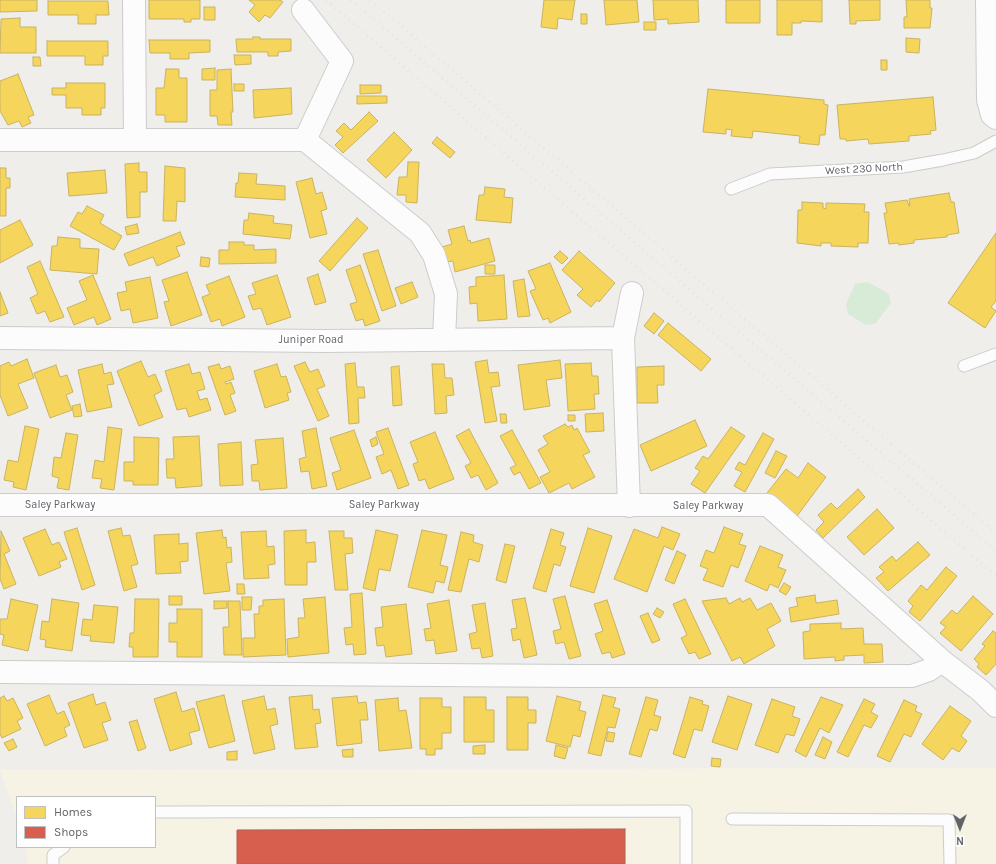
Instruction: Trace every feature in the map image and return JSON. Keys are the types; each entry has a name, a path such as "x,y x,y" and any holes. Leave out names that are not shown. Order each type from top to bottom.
{"street":[{"path":"134,0 135,140"},
{"path":"987,0 988,100 992,115 996,118"},
{"path":"303,10 342,61 304,140"},
{"path":"0,140 304,140 420,233 434,255 446,294 444,339"},
{"path":"628,506 623,338 632,293"},
{"name":"Juniper Road","path":"0,338 326,341 623,338"},
{"name":"Saley Parkway","path":"0,504 768,505 942,661"},
{"path":"0,672 579,676 912,676 929,670 942,661 981,691 996,706"}],"lane":[{"name":"West 230 North","path":"731,189 770,174 903,167 943,160 974,152 996,141"},
{"path":"964,366 996,354"},
{"path":"156,812 686,811 686,864"},
{"path":"732,819 949,820 950,864"},
{"path":"53,864 54,854 63,848"}],"shaded area":[{"path":"996,768 996,864 28,864 26,848 156,848 156,796 16,796 16,816 0,770"}],"green space":[{"path":"868,282 889,294 891,303 875,324 866,325 848,314 846,304 855,284"}],"building: Homes":[{"path":"0,0 37,0 37,11 0,12"},
{"path":"149,0 200,0 200,19 191,19 191,22 184,22 184,19 149,19"},
{"path":"249,0 280,0 283,2 270,18 265,15 259,22 249,12 255,5"},
{"path":"544,0 575,0 572,20 558,18 557,29 541,27"},
{"path":"604,0 637,0 639,22 606,25"},
{"path":"653,0 698,0 699,22 668,24 668,19 654,20"},
{"path":"726,0 760,0 760,23 726,23"},
{"path":"777,0 822,0 822,22 801,21 801,23 792,23 792,35 777,35"},
{"path":"849,0 880,0 880,20 856,21 856,24 850,24"},
{"path":"906,0 930,0 930,8 932,8 930,28 904,28 904,17 907,17"},
{"path":"48,1 108,1 109,15 96,15 96,24 78,24 78,15 48,15"},
{"path":"204,7 215,7 215,20 204,20"},
{"path":"581,14 587,14 587,24 581,24"},
{"path":"20,18 20,27 36,27 36,53 0,53 1,19"},
{"path":"644,22 656,22 656,30 644,30"},
{"path":"253,37 260,37 260,39 291,39 291,51 278,52 278,56 268,56 268,52 237,52 236,39 253,39"},
{"path":"906,38 920,39 919,53 906,52"},
{"path":"149,40 210,40 210,52 189,53 189,59 170,59 170,53 150,53"},
{"path":"47,41 108,41 108,56 103,56 103,65 85,65 85,56 47,56"},
{"path":"234,55 251,55 251,64 235,65"},
{"path":"33,57 40,57 41,66 33,66"},
{"path":"881,60 887,60 887,70 881,70"},
{"path":"215,68 215,80 202,80 202,69"},
{"path":"166,69 179,69 179,78 187,78 187,122 165,122 165,115 156,115 156,88 164,88"},
{"path":"231,69 233,112 231,112 232,125 218,125 217,116 210,116 210,90 217,90 217,70"},
{"path":"18,74 34,115 28,117 31,123 22,127 19,121 8,125 0,111 0,81"},
{"path":"66,83 105,83 105,108 101,108 101,115 82,115 82,108 66,108 66,95 52,95 52,88 66,88"},
{"path":"234,84 244,84 244,91 234,91"},
{"path":"360,85 381,85 381,93 360,94"},
{"path":"291,88 292,114 254,118 253,90"},
{"path":"708,89 824,100 824,104 828,105 825,135 820,135 819,145 799,143 800,136 753,131 752,138 731,136 732,130 726,129 726,134 703,132"},
{"path":"357,96 387,96 387,103 357,104"},
{"path":"933,97 936,130 930,131 931,134 909,136 909,141 869,144 868,139 846,141 846,139 840,139 837,105"},
{"path":"369,112 378,121 343,153 335,145 343,137 336,131 344,123 351,130"},
{"path":"394,132 412,150 386,178 367,160"},
{"path":"437,137 455,152 450,158 432,143"},
{"path":"408,162 419,162 417,203 406,202 406,195 397,195 399,177 407,177"},
{"path":"139,163 139,172 147,172 147,192 140,192 140,217 127,218 125,164"},
{"path":"165,166 185,168 185,202 177,201 176,221 163,221"},
{"path":"0,168 6,168 6,178 10,178 10,188 6,188 6,216 0,216"},
{"path":"105,170 107,193 69,196 67,173"},
{"path":"239,173 257,174 256,184 285,186 285,200 235,197 236,183 238,183"},
{"path":"312,178 316,194 322,192 327,209 321,211 327,234 310,238 296,182"},
{"path":"485,187 505,189 504,197 513,198 511,223 476,220 479,195 484,195"},
{"path":"949,193 951,202 954,202 959,233 947,235 947,237 914,240 914,243 899,245 898,243 889,244 884,213 887,213 885,203 907,200 910,206 909,199"},
{"path":"802,202 823,203 823,208 826,209 826,203 865,204 864,212 869,212 868,243 858,243 858,247 831,246 831,243 821,243 821,246 797,243 798,210 802,210"},
{"path":"87,206 104,215 100,223 122,236 114,250 70,226 78,212 82,214"},
{"path":"249,213 274,216 273,223 292,225 290,239 243,234 244,220 248,220"},
{"path":"357,218 368,228 330,271 319,261"},
{"path":"20,220 33,245 0,263 0,230"},
{"path":"137,224 139,233 127,235 125,227"},
{"path":"464,226 468,241 470,240 471,243 489,238 495,261 455,272 453,261 446,262 442,247 452,244 448,230"},
{"path":"180,232 185,244 176,247 180,256 157,266 153,257 129,266 124,254"},
{"path":"996,233 996,301 991,307 996,311 985,328 948,303"},
{"path":"58,237 80,239 80,248 99,249 97,274 50,270 52,246 57,246"},
{"path":"229,242 244,242 244,245 254,245 254,250 276,249 276,263 219,264 219,250 229,250"},
{"path":"378,250 396,306 382,311 363,254"},
{"path":"560,251 568,258 562,264 554,257"},
{"path":"579,251 615,283 599,302 597,300 591,307 577,295 583,289 562,270"},
{"path":"201,257 210,258 209,267 200,266"},
{"path":"40,261 64,317 50,322 45,311 37,314 30,298 38,294 27,267"},
{"path":"550,263 571,312 550,323 548,318 543,320 530,291 536,289 528,271"},
{"path":"360,265 380,321 365,326 363,319 356,321 350,304 357,302 346,270"},
{"path":"485,265 495,265 495,274 485,274"},
{"path":"187,272 202,315 171,326 164,302 169,301 162,280"},
{"path":"318,274 326,302 315,305 307,278"},
{"path":"93,275 111,319 97,325 94,317 74,325 67,308 87,300 79,281"},
{"path":"277,275 291,317 267,325 261,308 253,310 248,296 256,294 252,283"},
{"path":"504,275 507,319 478,321 477,303 470,304 469,287 476,286 476,277"},
{"path":"229,276 245,317 222,326 220,319 211,322 202,297 210,294 206,285"},
{"path":"150,277 158,318 133,323 130,309 121,311 117,293 127,291 125,282"},
{"path":"524,279 530,316 518,317 513,281"},
{"path":"412,282 418,297 401,304 395,288"},
{"path":"0,292 8,313 0,316"},
{"path":"654,313 664,321 654,334 644,326"},
{"path":"668,323 711,359 701,371 658,335"},
{"path":"27,359 34,378 18,384 28,408 8,416 0,395 0,366 9,362 11,366"},
{"path":"487,360 489,373 498,372 500,386 491,387 497,421 485,423 475,362"},
{"path":"560,360 562,378 546,380 550,406 524,410 518,365"},
{"path":"141,361 148,377 155,374 162,391 154,395 163,417 139,426 117,371"},
{"path":"305,362 310,372 318,369 325,386 317,389 329,416 318,421 294,366"},
{"path":"355,363 357,387 364,387 365,398 358,398 359,423 349,424 345,364"},
{"path":"591,363 592,376 598,376 599,394 594,394 595,409 568,411 565,364"},
{"path":"102,364 104,374 111,372 114,384 107,385 112,407 87,412 78,370"},
{"path":"189,364 192,374 200,372 205,389 197,391 200,400 207,398 211,410 189,417 186,408 177,410 165,371"},
{"path":"219,364 221,369 230,366 234,379 225,382 226,384 231,382 235,393 230,395 236,411 225,415 208,367"},
{"path":"277,364 281,377 286,376 291,392 287,393 289,400 265,408 254,371"},
{"path":"432,364 444,364 445,378 452,378 454,395 446,396 447,413 435,414"},
{"path":"56,365 60,377 67,375 73,392 66,395 72,410 50,418 34,373"},
{"path":"399,366 402,405 393,406 391,367"},
{"path":"664,366 664,385 657,385 658,403 637,403 637,367"},
{"path":"80,404 82,416 74,417 72,406"},
{"path":"603,413 604,431 586,432 585,414"},
{"path":"500,414 506,414 507,423 501,423"},
{"path":"568,415 575,415 575,421 568,421"},
{"path":"695,420 707,446 651,471 640,445"},
{"path":"565,424 568,427 572,425 574,430 577,428 590,452 583,455 595,477 572,489 569,483 549,493 540,477 550,472 538,450 548,444 543,436"},
{"path":"25,426 39,429 26,490 13,487 14,482 4,480 8,460 18,462"},
{"path":"108,427 122,429 114,490 100,488 102,479 92,478 95,460 104,462"},
{"path":"731,427 745,436 705,493 691,484 700,471 695,468 703,456 708,459"},
{"path":"316,428 327,486 312,489 309,471 301,472 299,459 306,457 302,431"},
{"path":"388,428 409,485 398,489 391,470 382,474 376,457 384,454 376,432"},
{"path":"469,429 498,483 486,490 478,475 471,478 465,466 471,463 456,436"},
{"path":"354,430 371,478 337,490 332,473 341,470 330,438"},
{"path":"512,430 541,483 529,489 520,472 514,475 510,468 516,465 500,436"},
{"path":"435,432 454,479 429,489 425,479 419,481 413,464 418,462 410,442"},
{"path":"66,433 78,435 69,490 57,488 59,478 52,476 54,457 61,458"},
{"path":"763,433 774,439 745,492 734,486 742,472 735,469 739,462 745,465"},
{"path":"199,436 202,486 176,488 175,478 167,478 166,459 174,459 173,437"},
{"path":"134,437 159,438 158,485 133,485 133,481 124,481 124,462 134,462"},
{"path":"376,437 378,444 372,447 370,440"},
{"path":"283,438 287,488 260,490 259,481 252,481 251,465 258,464 255,440"},
{"path":"241,442 243,485 220,486 218,444"},
{"path":"776,451 787,456 775,478 765,473"},
{"path":"808,463 826,477 797,516 767,493 786,469 798,478"},
{"path":"858,489 865,497 823,538 816,530 824,522 818,515 831,503 837,509"},
{"path":"877,509 894,528 864,555 847,537"},
{"path":"662,527 680,534 673,550 664,546 647,592 614,579 634,529 658,538"},
{"path":"724,527 743,534 739,544 746,546 738,568 731,565 723,587 703,580 708,569 700,566 706,550 714,553"},
{"path":"77,528 95,585 82,590 64,532"},
{"path":"121,528 123,536 130,535 138,564 131,566 137,587 124,591 108,531"},
{"path":"588,528 612,536 594,593 570,586"},
{"path":"45,529 52,545 59,542 67,559 59,562 61,567 39,576 23,538"},
{"path":"551,529 564,533 560,545 566,547 560,566 554,564 546,592 533,588"},
{"path":"222,530 223,538 226,537 227,548 231,547 232,562 226,563 230,591 204,594 196,533"},
{"path":"306,530 306,543 315,542 316,562 307,562 307,585 285,585 284,531"},
{"path":"376,530 398,535 390,571 379,569 375,591 363,588"},
{"path":"422,530 447,535 440,565 448,567 444,583 436,581 433,593 408,587"},
{"path":"1,531 10,551 4,554 16,584 4,589 0,579"},
{"path":"266,531 267,547 274,546 275,564 268,565 269,578 244,579 241,532"},
{"path":"329,531 344,531 344,538 352,538 353,553 345,554 348,590 335,590"},
{"path":"461,532 474,535 473,542 483,545 479,562 469,559 461,592 448,590"},
{"path":"179,534 179,544 188,543 188,561 180,562 181,573 156,574 154,535"},
{"path":"918,542 930,555 888,591 876,578 884,572 879,567 892,556 896,561"},
{"path":"505,544 515,546 506,583 496,580"},
{"path":"760,546 783,555 778,567 786,570 778,588 770,584 767,591 745,581"},
{"path":"677,551 686,555 674,584 665,580"},
{"path":"946,567 957,576 920,621 909,612 913,606 908,601 921,585 927,590"},
{"path":"784,583 791,587 786,595 779,591"},
{"path":"237,584 244,584 245,594 237,594"},
{"path":"362,593 366,654 354,655 353,644 346,645 344,628 352,627 350,594"},
{"path":"815,595 816,603 837,600 839,614 791,622 789,608 798,606 796,598"},
{"path":"169,596 182,596 182,605 169,605"},
{"path":"565,596 581,656 569,659 564,642 556,644 553,631 561,629 553,599"},
{"path":"973,596 993,614 961,651 940,633 946,627 940,623 952,610 957,614"},
{"path":"242,597 252,597 251,610 242,610"},
{"path":"325,597 329,653 288,657 287,639 299,637 298,618 305,618 303,599"},
{"path":"525,598 537,655 524,658 520,639 513,641 511,629 517,628 512,600"},
{"path":"726,598 729,604 740,598 742,602 750,598 757,610 771,603 781,621 767,629 775,646 744,664 740,657 732,661 702,601"},
{"path":"11,599 38,605 28,651 2,645 4,635 0,634 0,619 7,619"},
{"path":"52,599 79,603 72,651 45,647 46,640 40,639 42,621 49,622"},
{"path":"135,599 159,599 158,657 133,657 133,647 129,647 130,633 134,633"},
{"path":"284,599 286,655 243,657 243,638 255,638 254,614 259,614 259,606 263,606 263,600"},
{"path":"685,599 711,654 699,659 695,652 689,654 681,638 687,635 673,604"},
{"path":"449,600 457,651 436,654 434,640 426,641 424,629 431,628 427,604"},
{"path":"607,600 625,654 612,658 610,652 602,654 595,634 603,631 594,604"},
{"path":"214,601 227,601 227,608 214,609"},
{"path":"228,601 240,601 242,655 224,655 223,627 229,627"},
{"path":"485,603 493,656 482,658 480,648 472,649 469,634 477,632 472,605"},
{"path":"406,604 412,654 386,657 384,645 377,646 375,628 383,627 381,607"},
{"path":"94,605 118,607 114,643 90,641 91,636 81,635 83,619 92,620"},
{"path":"657,608 664,612 660,618 653,614"},
{"path":"177,609 202,609 202,657 177,657 177,642 169,642 169,623 177,623"},
{"path":"648,613 660,640 652,643 640,616"},
{"path":"841,623 841,629 863,628 864,644 882,644 883,662 864,663 864,655 844,656 844,660 835,661 835,657 804,659 803,632 810,631 810,624"},
{"path":"993,631 996,633 996,664 986,675 977,667 979,664 974,659 985,646 982,644"},
{"path":"176,692 182,712 194,708 200,730 189,733 192,744 170,751 154,699"},
{"path":"93,694 96,705 105,702 111,720 102,723 108,740 84,748 68,703"},
{"path":"49,695 57,714 64,711 70,725 64,728 67,736 45,746 27,704"},
{"path":"224,695 235,741 209,748 196,702"},
{"path":"312,695 313,710 319,709 321,723 315,724 318,747 295,749 289,697"},
{"path":"603,695 616,698 613,707 620,709 615,728 608,727 601,756 588,753"},
{"path":"4,696 7,701 13,698 23,718 17,721 21,729 2,738 0,734 0,698"},
{"path":"264,696 267,710 275,708 278,724 270,726 275,749 254,754 242,701"},
{"path":"357,696 358,703 366,702 368,720 360,720 362,743 337,746 332,698"},
{"path":"557,696 581,702 579,710 586,712 580,737 573,735 570,747 546,741"},
{"path":"728,696 752,704 737,750 712,742"},
{"path":"464,697 486,697 486,710 494,710 494,742 464,742"},
{"path":"507,697 528,697 528,710 536,710 536,723 528,723 528,750 507,750"},
{"path":"646,697 658,700 654,715 661,717 657,731 650,729 641,757 629,754"},
{"path":"690,697 703,701 702,704 709,706 702,731 694,729 685,758 673,754"},
{"path":"821,697 843,705 829,733 820,728 806,757 795,751"},
{"path":"398,698 399,711 406,710 412,748 379,751 375,700"},
{"path":"420,698 442,698 442,707 451,707 451,733 442,733 442,749 435,749 435,755 426,755 426,749 420,749"},
{"path":"772,699 795,707 792,716 800,719 794,736 786,734 778,753 755,745"},
{"path":"864,699 875,704 871,712 878,716 871,728 864,725 848,757 837,752"},
{"path":"904,700 917,706 915,711 922,714 911,737 904,734 890,762 877,756"},
{"path":"950,706 971,721 961,736 967,741 959,752 952,748 943,760 922,744"},
{"path":"137,720 146,748 138,751 129,722"},
{"path":"608,732 615,733 613,742 606,741"},
{"path":"823,737 832,742 825,759 815,755"},
{"path":"13,739 17,747 9,751 4,743"},
{"path":"485,745 485,754 473,754 473,746"},
{"path":"556,745 568,748 565,759 554,756"},
{"path":"353,749 353,757 343,757 342,750"},
{"path":"237,751 237,760 227,760 227,752"},
{"path":"712,758 721,759 720,767 711,766"}],"building: Shops":[{"path":"625,829 625,864 237,864 237,830"}],"railway":[{"path":"326,0 996,576"},
{"path":"351,0 996,551"},
{"path":"370,0 996,533"}]}
